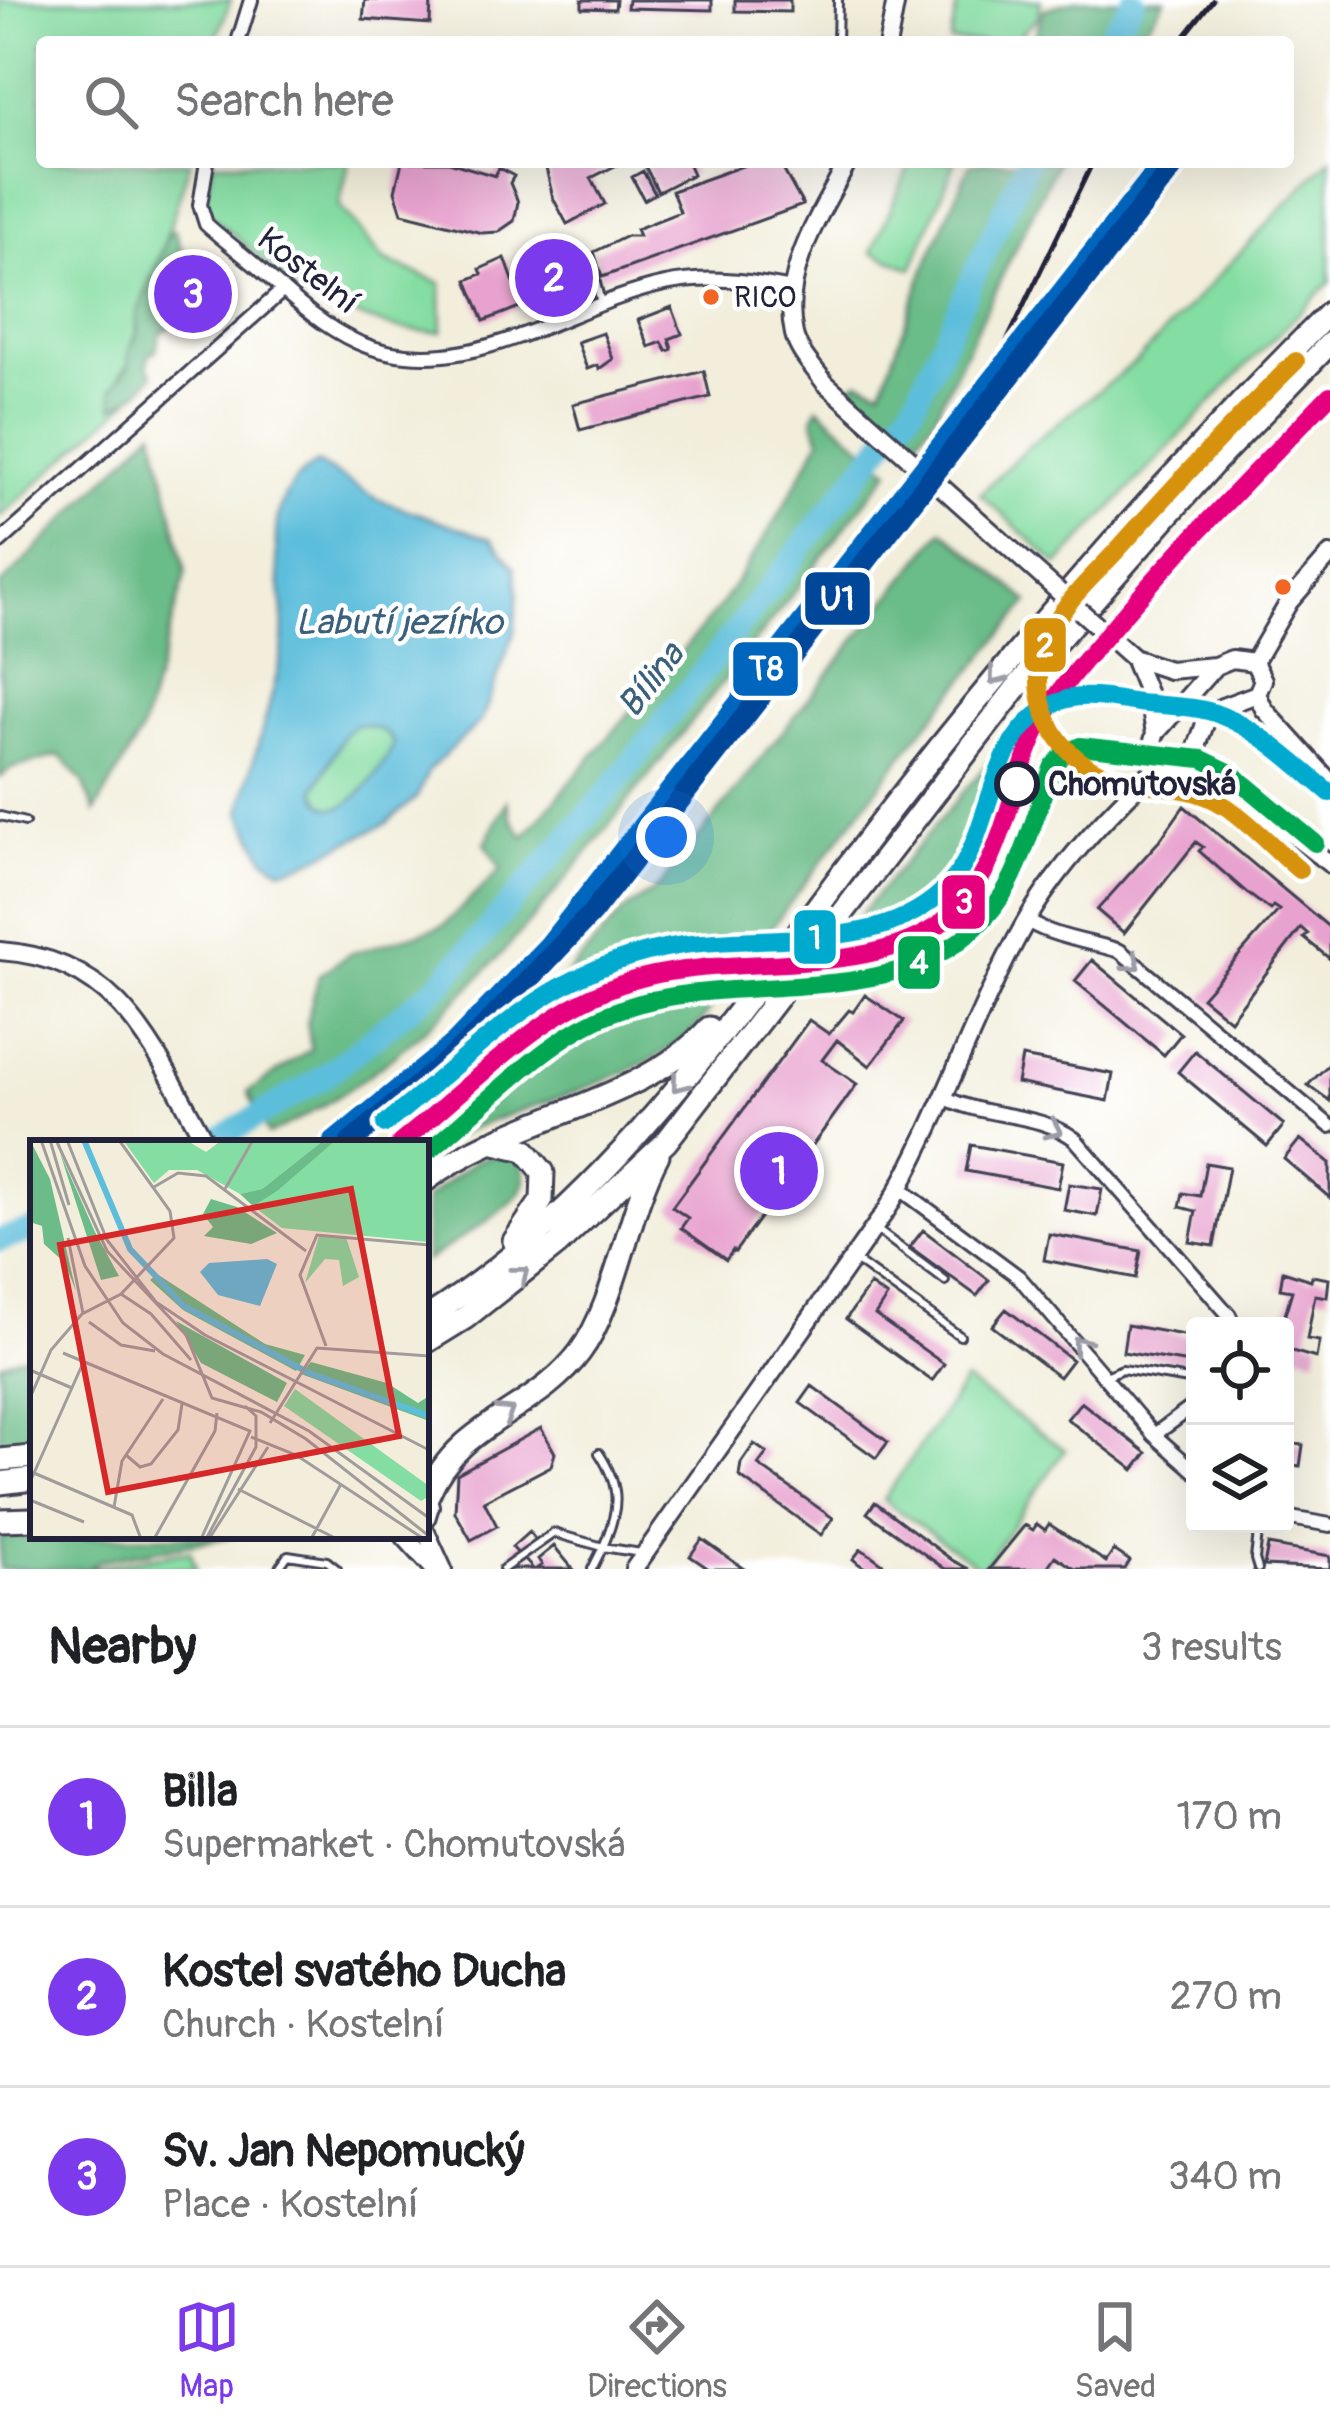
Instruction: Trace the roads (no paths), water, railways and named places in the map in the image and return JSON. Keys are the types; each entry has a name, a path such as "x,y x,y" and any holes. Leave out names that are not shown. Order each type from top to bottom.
{"highway":[{"path":"429,1316 544,1229 633,1140 1032,634 1202,445 1330,313"},
{"path":"429,1340 465,1318 557,1245 666,1142 1021,682 1200,479 1330,343"},
{"path":"429,1178 468,1151 626,1087 697,1042 811,912"},
{"path":"454,1300 529,1224 545,1188 544,1172 525,1150 490,1142"},
{"path":"429,1489 457,1448 542,1390 580,1353 602,1305 634,1207 666,1142"},
{"path":"0,1460 30,1456"},
{"path":"0,1483 30,1478"}],"street":[{"path":"240,36 251,0"},
{"path":"889,36 896,0"},
{"name":"Kostelní","path":"206,168 200,205 206,224 308,313 359,343 422,355 454,354 496,345 632,292 698,279 793,289"},
{"path":"838,171 802,251 793,289 794,336 825,383 1133,658 1169,670 1215,666 1232,658 1254,662"},
{"path":"0,542 282,291"},
{"path":"1254,662 1289,602 1330,555"},
{"path":"637,1565 899,1189 1027,921 1056,878 1155,770 1149,697 1133,658"},
{"path":"1192,764 1200,729 1212,713 1257,694 1263,680 1254,662"},
{"path":"1155,732 1215,666"},
{"path":"1257,694 1264,709 1330,782"},
{"path":"1155,770 1165,776 1192,764 1212,773 1330,864"},
{"path":"1027,921 1054,936 1120,951 1330,1126"},
{"path":"0,951 49,958 76,970 123,1005 145,1034 204,1140"},
{"path":"944,1097 967,1109 1060,1128 1075,1139 1230,1317"},
{"path":"899,1189 1019,1277 1154,1435 1186,1463"},
{"path":"1154,1435 1186,1412"},
{"path":"1294,1519 1330,1525"},
{"path":"407,1539 438,1569"},
{"path":"428,1539 438,1569"}],"lane":[{"path":"837,36 838,0"},
{"path":"559,249 592,263 601,303"},
{"path":"0,816 25,822"},
{"path":"874,1228 944,1282"},
{"path":"853,1259 960,1336"},
{"path":"1106,1376 1122,1369 1186,1380"},
{"path":"592,1569 619,1505 615,1482 598,1453"},
{"path":"503,1569 554,1532 603,1547 637,1565"},
{"path":"1258,1533 1258,1569"},
{"path":"278,1569 288,1555 327,1562 337,1569"}],"water":[{"name":"Labutí jezírko","path":"317,463 379,500 492,539 515,568 518,593 514,633 482,720 429,770 417,797 387,823 281,870 264,857 241,813 282,651 277,525 282,502 295,481","holes":["355,725 382,731 394,744 358,795 334,808 323,804 315,789 344,735"]}],"waterway":[{"name":"Bílina","path":"1109,36 1134,0"},
{"name":"Bílina","path":"218,1140 322,1078 439,985 611,789 914,404 1024,168"},
{"name":"Bílina","path":"0,1240 30,1231"}],"railway":[{"path":"1185,36 1213,0"},
{"path":"990,376 1090,168"}],"tram line":[{"name":"3","path":"404,1140 515,1046 576,1004 609,989 680,970 872,953 937,926 958,908 988,864 1034,737 1061,690 1170,562 1330,395"}],"place":[{"name":"Kostel svatého Ducha","path":"554,278"},
{"name":"Sv. Jan Nepomucký","path":"193,294"},
{"name":"RICO","path":"711,297"},
{"name":"Chomutovská","path":"1017,784"},
{"name":"Billa","path":"779,1171"}]}
